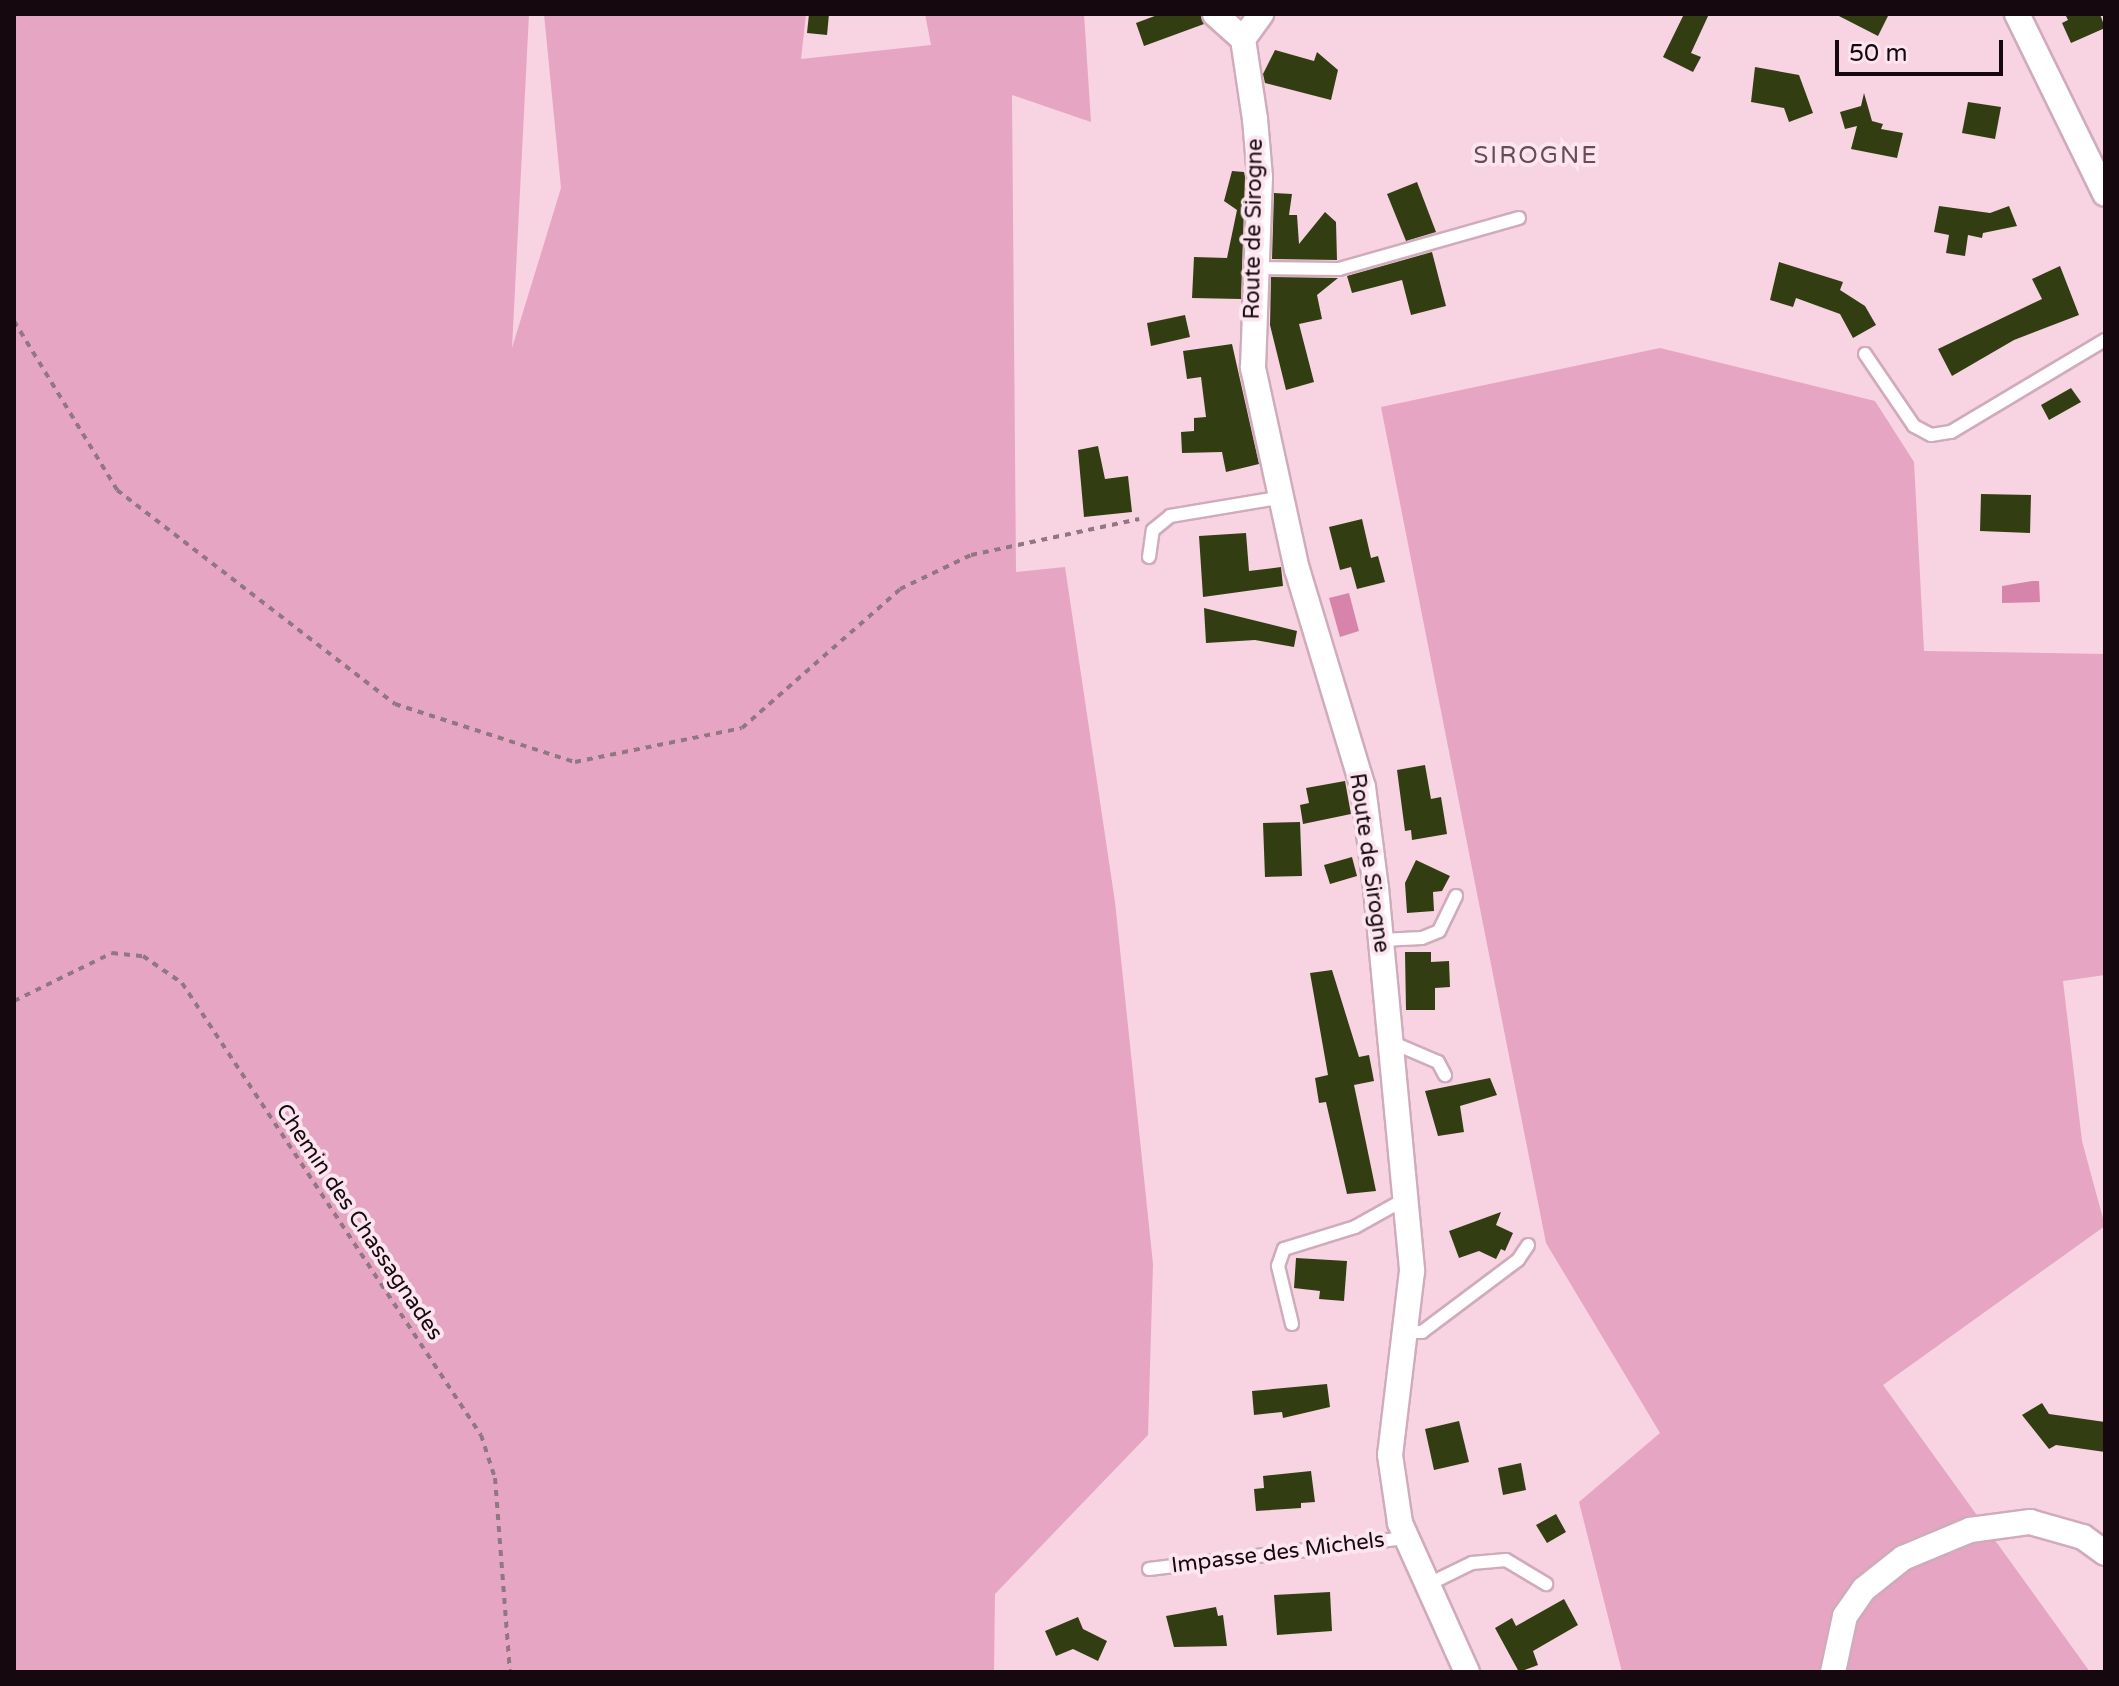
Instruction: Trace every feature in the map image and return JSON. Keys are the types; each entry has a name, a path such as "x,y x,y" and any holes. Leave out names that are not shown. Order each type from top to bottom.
{"street":[{"path":"1215,14 1243,39 1261,14"},
{"path":"2017,14 2105,194"},
{"name":"Route de Sirogne","path":"1243,39 1260,177 1254,268 1253,368 1297,569 1363,787 1381,940 1412,1271 1408,1332 1390,1455 1400,1523 1467,1672"},
{"path":"1833,1672 1845,1616 1864,1589 1903,1558 1970,1530 2030,1522 2083,1537 2105,1553"}],"lane":[{"path":"1254,268 1339,269 1519,218"},
{"path":"1865,354 1914,426 1931,435 1951,432 2105,340"},
{"path":"1149,557 1153,530 1170,516 1283,497"},
{"path":"1381,940 1422,938 1439,931 1456,896"},
{"path":"1391,1042 1438,1062 1445,1075"},
{"path":"1292,1324 1278,1266 1284,1249 1355,1227 1405,1199"},
{"path":"1408,1332 1422,1332 1518,1260 1528,1245"},
{"name":"Impasse des Michels","path":"1149,1569 1407,1538"},
{"path":"1429,1584 1472,1563 1506,1560 1546,1584"}],"path":[{"path":"14,321 117,490 395,704 575,762 742,728 900,589 971,555 1170,516"},
{"name":"Chemin des Chassagnades","path":"14,1001 112,953 143,956 182,983 481,1435 495,1478 510,1672"}],"shaded area":[{"path":"14,14 529,14 512,348 561,188 544,14 806,14 801,59 931,45 925,14 1084,14 1091,122 1012,95 1016,572 1065,567 1115,902 1153,1264 1148,1435 995,1594 994,1672 14,1672"},
{"path":"1660,348 1875,401 1914,462 1924,651 2105,654 2105,975 2063,981 2082,1141 2105,1226 1883,1385 2090,1672 1622,1672 1579,1502 1660,1433 1546,1243 1381,407"},
{"path":"2039,581 2040,602 2002,603 2002,586"},
{"path":"1349,593 1359,631 1340,637 1329,598"}],"building":[{"path":"809,14 829,14 827,35 807,33"},
{"path":"1160,14 1200,14 1204,24 1144,46 1136,23"},
{"path":"1684,14 1709,14 1691,53 1701,57 1693,72 1663,57"},
{"path":"1835,14 1889,14 1878,36"},
{"path":"2065,14 2100,14 2105,28 2071,43 2062,23 2068,20"},
{"path":"1275,50 1314,61 1317,52 1338,70 1331,100 1265,83 1263,74"},
{"path":"1755,67 1799,75 1813,113 1789,122 1784,108 1751,102"},
{"path":"1864,93 1872,121 1883,124 1881,129 1903,133 1897,158 1851,149 1857,126 1845,129 1840,112 1861,106"},
{"path":"1968,102 2001,107 1995,139 1962,133"},
{"path":"1232,171 1244,172 1245,177 1241,299 1192,298 1194,257 1227,258 1237,210 1224,201"},
{"path":"1417,182 1436,232 1406,241 1387,194"},
{"path":"1274,193 1292,194 1289,215 1297,215 1299,244 1325,212 1336,222 1337,260 1272,259"},
{"path":"1939,206 1990,213 2009,206 2017,226 1983,233 1982,238 1968,235 1965,256 1946,253 1949,235 1934,232"},
{"path":"1432,252 1446,306 1411,315 1402,280 1352,293 1347,276"},
{"path":"1779,262 1843,282 1840,290 1865,306 1876,325 1853,338 1840,314 1796,298 1793,307 1770,300"},
{"path":"2060,266 2079,315 2014,340 1952,376 1938,349 2042,299 2032,279"},
{"path":"1271,277 1338,278 1317,295 1322,319 1299,324 1314,382 1286,390 1270,325"},
{"path":"1185,315 1190,337 1151,346 1147,323"},
{"path":"1232,344 1259,464 1226,472 1222,452 1182,453 1181,432 1194,431 1194,418 1206,417 1201,377 1187,379 1183,351"},
{"path":"2071,388 2081,402 2049,420 2041,405"},
{"path":"1098,446 1105,479 1128,476 1132,512 1084,517 1078,450"},
{"path":"1981,494 2031,495 2030,533 1980,531"},
{"path":"1362,519 1371,558 1378,556 1385,582 1357,589 1351,567 1340,570 1329,527"},
{"path":"1246,533 1249,571 1281,567 1283,586 1203,597 1199,536"},
{"path":"1204,608 1297,631 1294,647 1255,640 1206,643"},
{"path":"1425,765 1431,799 1441,797 1447,834 1412,840 1411,830 1405,831 1397,770"},
{"path":"1345,781 1351,814 1303,824 1300,805 1309,803 1306,788"},
{"path":"1300,822 1302,876 1265,877 1263,823"},
{"path":"1352,857 1357,876 1330,884 1324,865"},
{"path":"1416,860 1450,876 1442,891 1433,892 1434,911 1407,913 1405,883"},
{"path":"1405,952 1431,952 1431,962 1449,961 1450,987 1435,988 1435,1010 1406,1010"},
{"path":"1332,970 1359,1057 1369,1055 1374,1081 1354,1085 1376,1191 1347,1194 1326,1102 1319,1103 1315,1078 1328,1075 1310,973"},
{"path":"1490,1078 1497,1095 1460,1106 1464,1132 1438,1136 1425,1091"},
{"path":"1501,1212 1496,1225 1513,1233 1505,1251 1501,1249 1496,1259 1479,1251 1459,1258 1449,1231"},
{"path":"1296,1258 1347,1261 1344,1301 1319,1299 1320,1291 1294,1288"},
{"path":"1327,1384 1330,1407 1283,1418 1282,1412 1254,1415 1252,1391"},
{"path":"2042,1403 2049,1414 2105,1422 2105,1452 2056,1445 2049,1449 2022,1415"},
{"path":"1459,1421 1469,1462 1434,1470 1425,1429"},
{"path":"1521,1463 1526,1490 1503,1495 1498,1468"},
{"path":"1311,1471 1315,1502 1301,1503 1301,1508 1256,1511 1254,1489 1264,1488 1263,1476"},
{"path":"1556,1514 1566,1532 1547,1543 1536,1525"},
{"path":"1330,1592 1332,1631 1277,1635 1274,1595"},
{"path":"1564,1599 1578,1625 1533,1651 1538,1665 1519,1672 1495,1628 1512,1618 1516,1626"},
{"path":"1216,1607 1218,1616 1223,1615 1227,1646 1174,1647 1166,1616"},
{"path":"1078,1617 1083,1629 1107,1641 1098,1661 1073,1649 1056,1656 1045,1631"}],"district":[{"name":"SIROGNE","path":"1536,156"}]}
